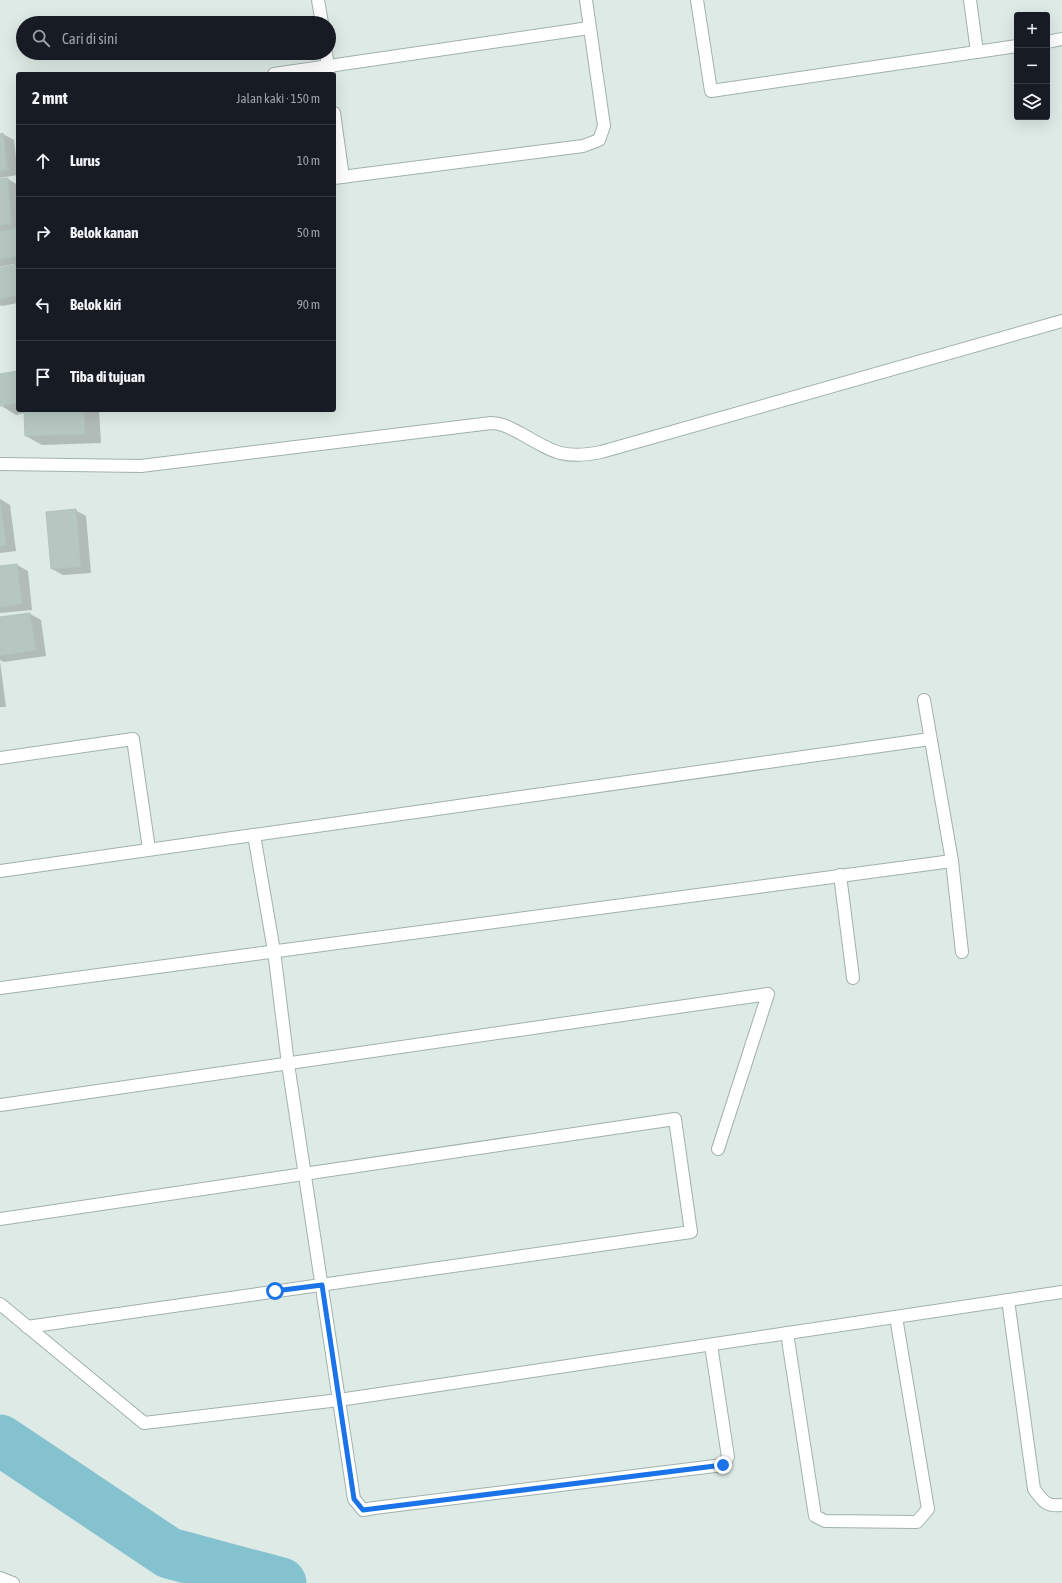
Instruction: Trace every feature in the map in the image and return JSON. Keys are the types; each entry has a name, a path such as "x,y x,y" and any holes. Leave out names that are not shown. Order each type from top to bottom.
{"street":[{"path":"318,0 321,16"},
{"path":"336,139 339,178 583,146 599,140 604,126 586,0"},
{"path":"697,0 711,91 1014,46"},
{"path":"970,0 977,52"},
{"path":"301,72 328,70 590,28"},
{"path":"1050,41 1062,39"},
{"path":"327,60 328,70"},
{"path":"0,464 141,466 491,422 507,426 552,451 568,456 585,455 601,452 1062,321"},
{"path":"924,700 952,861 962,952"},
{"path":"0,758 133,739 149,849"},
{"path":"0,871 930,739"},
{"path":"254,835 274,951 288,1064 354,1499 363,1510 723,1465 728,1457 711,1345"},
{"path":"0,988 952,861"},
{"path":"840,875 853,978"},
{"path":"0,1105 768,994 718,1149"},
{"path":"0,1219 675,1119 691,1232 27,1327"},
{"path":"0,1304 144,1423 339,1400 1062,1292"},
{"path":"1008,1300 1034,1489 1044,1502 1053,1506 1062,1504"},
{"path":"787,1333 815,1516 826,1521 917,1522 928,1509 896,1317"},
{"path":"0,1578 12,1583"}],"building":[{"path":"3,133 8,170 0,171 0,134"},
{"path":"8,178 12,224 0,225 0,179"},
{"path":"16,228 16,256 0,259 0,231"},
{"path":"16,264 16,295 0,299 0,268"},
{"path":"16,371 16,403 0,406 0,374"},
{"path":"24,412 84,412 85,434 25,436"},
{"path":"0,499 6,545 0,546"},
{"path":"76,509 81,567 51,569 46,512"},
{"path":"17,564 22,604 0,607 0,566"},
{"path":"30,613 36,650 0,656 0,617"}],"waterway":[{"path":"0,1440 169,1553 281,1583"}],"route":[{"path":"275,1291 322,1285 354,1499 363,1510 723,1465"}]}
